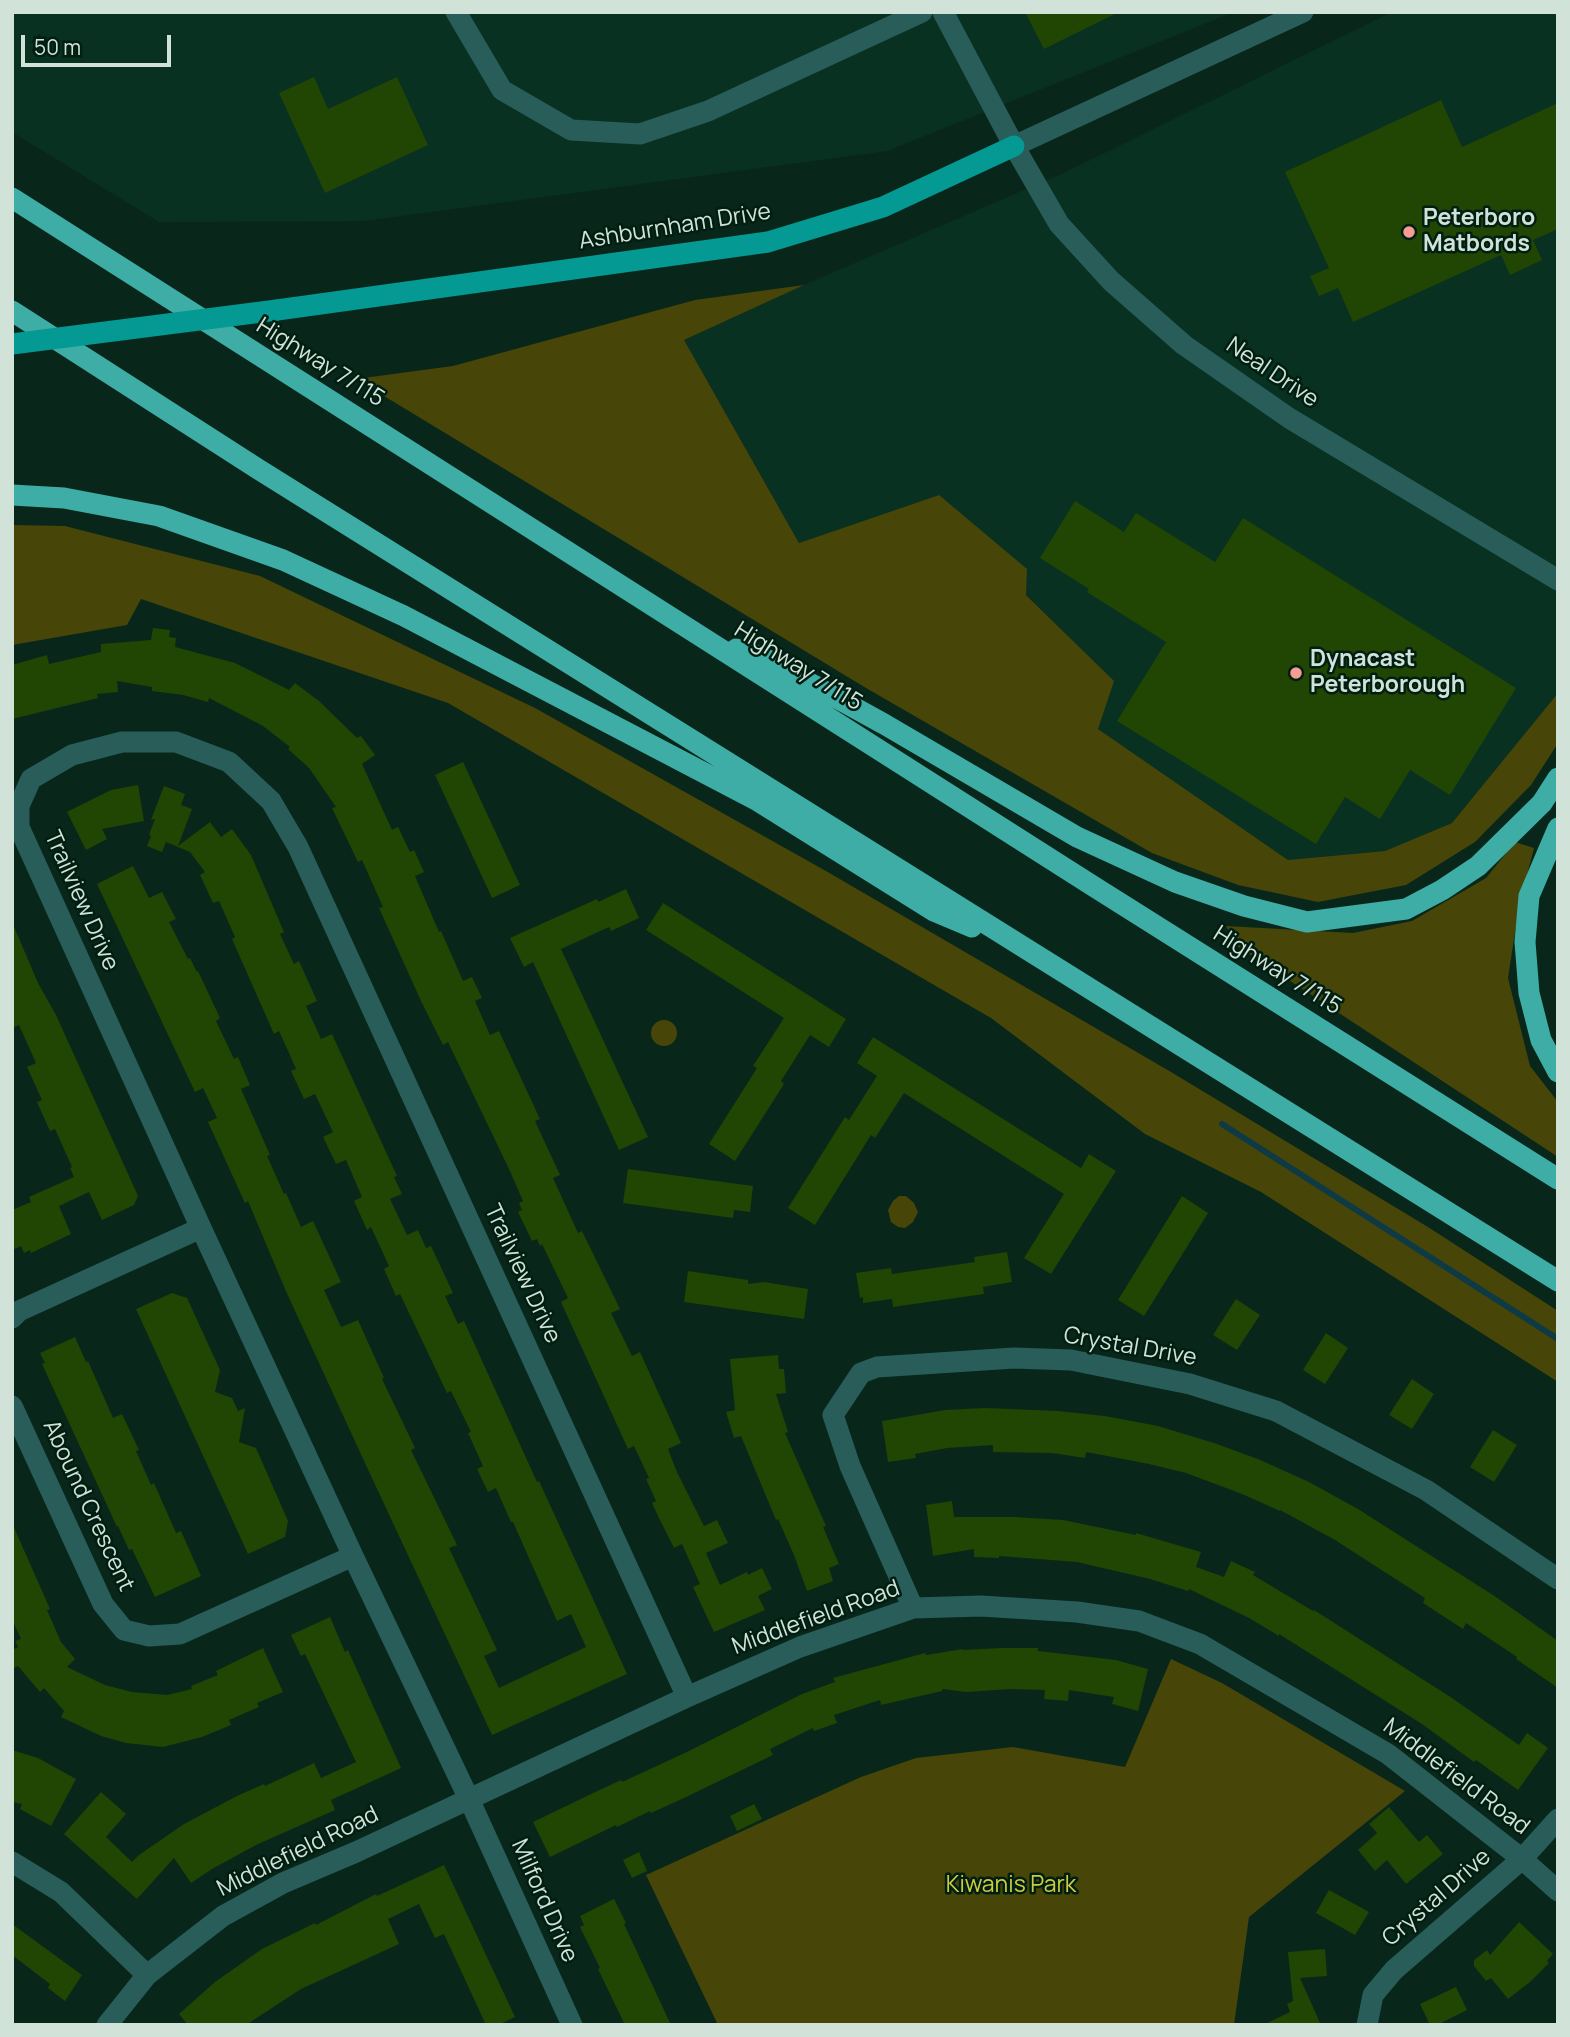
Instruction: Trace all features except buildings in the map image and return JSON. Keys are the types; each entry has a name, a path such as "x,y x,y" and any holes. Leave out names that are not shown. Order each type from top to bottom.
{"highway":[{"name":"Highway 7/115","path":"12,198 1558,1179"},
{"path":"12,311 258,469 1558,1282"},
{"path":"12,495 64,498 159,516 284,560 404,616 758,801 934,911 1039,956"},
{"path":"705,639 764,658 884,724 1077,837 1175,882 1244,906 1307,922 1406,909 1443,890 1478,866 1542,803 1558,778"},
{"path":"1558,828 1530,895 1525,943 1529,993 1541,1040 1558,1072"}],"main road":[{"name":"Ashburnham Drive","path":"12,344 768,242 883,207 1014,146"}],"street":[{"path":"456,12 502,90 571,130 640,134 708,111 922,12"},
{"name":"Neal Drive","path":"943,12 1059,224 1111,281 1184,345 1289,418 1558,580"},
{"name":"Ashburnham Drive","path":"1014,146 1303,12"},
{"name":"Trailview Drive","path":"469,1799 353,1556 19,827 19,806 31,779 72,755 122,742 176,741 229,762 271,801 298,847 687,1697"},
{"path":"12,1318 19,1311 201,1227"},
{"name":"Crystal Drive","path":"913,1608 850,1466 833,1415 861,1373 877,1367 1014,1358 1071,1360 1202,1386 1276,1411 1426,1490 1558,1579"},
{"name":"Abound Crescent","path":"12,1406 103,1604 124,1630 149,1636 180,1634 353,1556"},
{"name":"Middlefield Road","path":"107,2025 147,1975 223,1916 283,1883 356,1852 800,1647 913,1608 981,1606 1077,1612 1139,1621 1200,1644 1388,1754 1522,1859 1558,1891"},
{"name":"Milford Drive","path":"469,1799 572,2025"},
{"name":"Crystal Drive","path":"1367,2025 1373,1994 1394,1970 1522,1859 1558,1819"},
{"path":"12,1862 61,1892 147,1975"}],"shaded area":[{"path":"12,12 1234,12 887,151 364,221 159,222 12,132"},
{"path":"1392,12 1558,12 1558,693 1452,823 1385,851 1288,860 1098,729 1113,681 1026,594 939,495 799,543 684,340 1068,171"}],"green space":[{"path":"804,285 684,340 799,543 939,495 1027,569 1026,595 1114,681 1098,729 1288,860 1385,851 1452,823 1558,693 1558,743 1531,785 1475,842 1406,885 1318,902 1238,885 1152,853 866,688 356,379 453,366 695,300"},
{"path":"12,525 65,526 260,576 535,708 826,871 1171,1072 1428,1227 1558,1311 1558,1382 1261,1192 1145,1134 991,1018 448,703 141,599 127,625 12,645"},
{"path":"1515,842 1534,848 1519,906 1508,978 1530,1066 1558,1102 1558,1157 1237,946 1226,926 1353,933 1412,921 1486,878"},
{"path":"664,1020 674,1023 677,1033 674,1043 664,1046 654,1043 651,1033 654,1023"},
{"path":"899,1196 906,1196 914,1203 918,1212 913,1222 905,1228 891,1222 888,1210"},
{"name":"Kiwanis Park","path":"1171,1659 1222,1683 1405,1791 1249,1917 1234,2025 718,2025 646,1875 861,1777 916,1758 1013,1747 1125,1767"}],"waterway":[{"path":"1222,1124 1558,1339"}],"place":[{"name":"Peterboro Matbords","path":"1409,232"},
{"name":"Dynacast Peterborough","path":"1296,673"}]}
